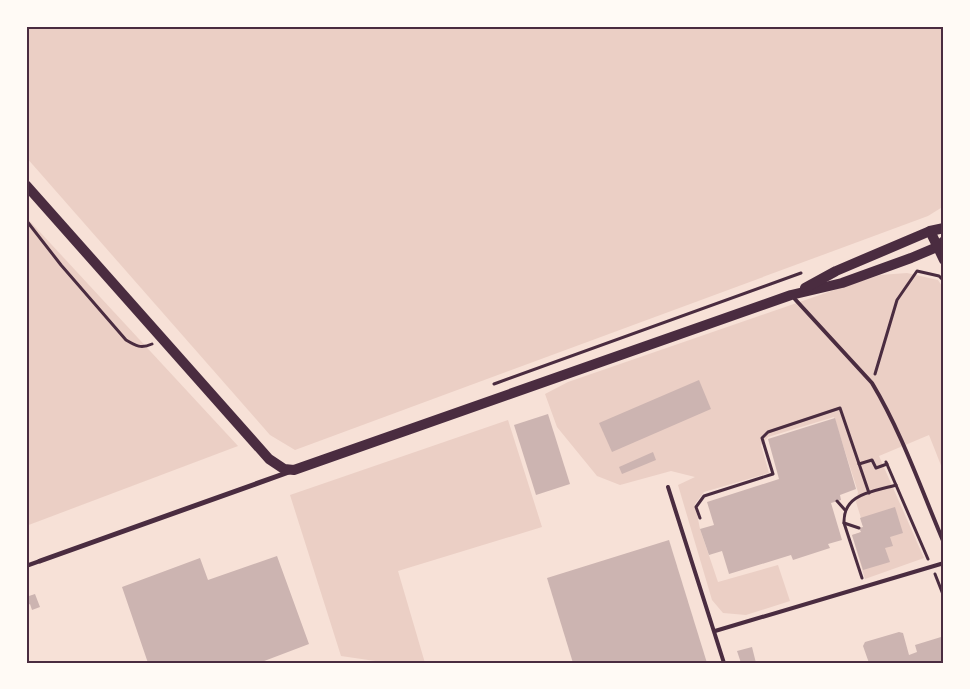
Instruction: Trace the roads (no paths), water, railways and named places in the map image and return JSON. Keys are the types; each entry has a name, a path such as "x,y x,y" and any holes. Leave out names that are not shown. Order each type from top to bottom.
{"main road":[{"path":"26,185 269,459 284,469 294,470 791,295 842,283 940,244"},
{"path":"791,295 836,271 930,231 944,228"},
{"path":"930,231 940,244 944,260"}],"street":[{"path":"40,561 294,470"}],"lane":[{"path":"791,295 872,383 907,453 944,543"},
{"path":"668,487 724,663"},
{"path":"26,566 40,561"},
{"path":"715,631 944,563"}]}
